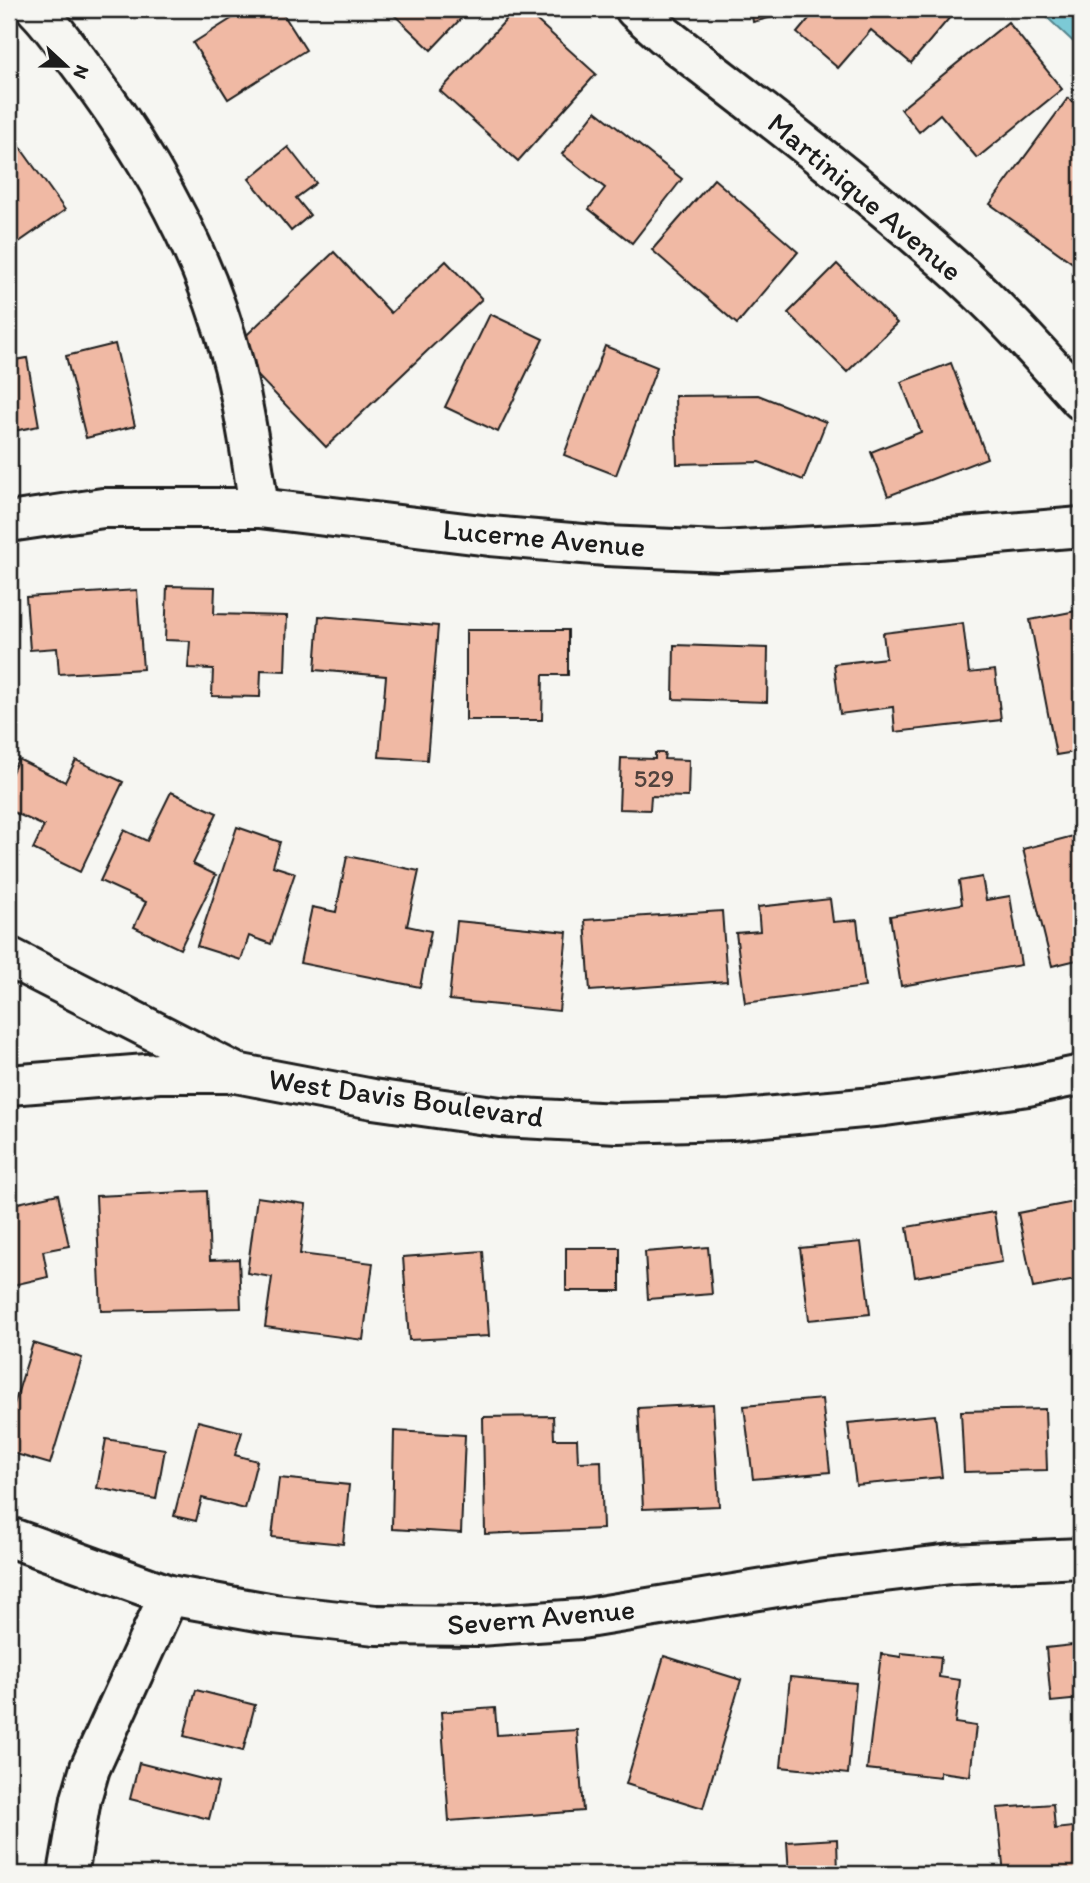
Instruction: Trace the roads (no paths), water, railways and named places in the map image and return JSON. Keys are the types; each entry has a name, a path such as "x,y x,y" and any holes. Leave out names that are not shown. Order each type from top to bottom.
{"street":[{"path":"36,9 127,129 177,216 198,261 233,364 259,508"},
{"name":"Martinique Avenue","path":"635,9 664,35 854,183 945,260 1026,339 1081,400"},
{"name":"Lucerne Avenue","path":"9,522 103,508 259,508 490,536 606,546 720,551 914,541 1081,527"},
{"name":"West Davis Boulevard","path":"9,957 236,1073 373,1099 500,1117 618,1123 731,1120 885,1106 1028,1086 1081,1075"},
{"path":"9,1085 159,1073 236,1073"},
{"name":"Severn Avenue","path":"9,1537 169,1595 274,1614 376,1625 478,1626 581,1619 825,1579 939,1565 1081,1558"},
{"path":"68,1874 81,1799 90,1768 169,1595"}],"water":[{"path":"1038,9 1081,9 1081,49"}]}
